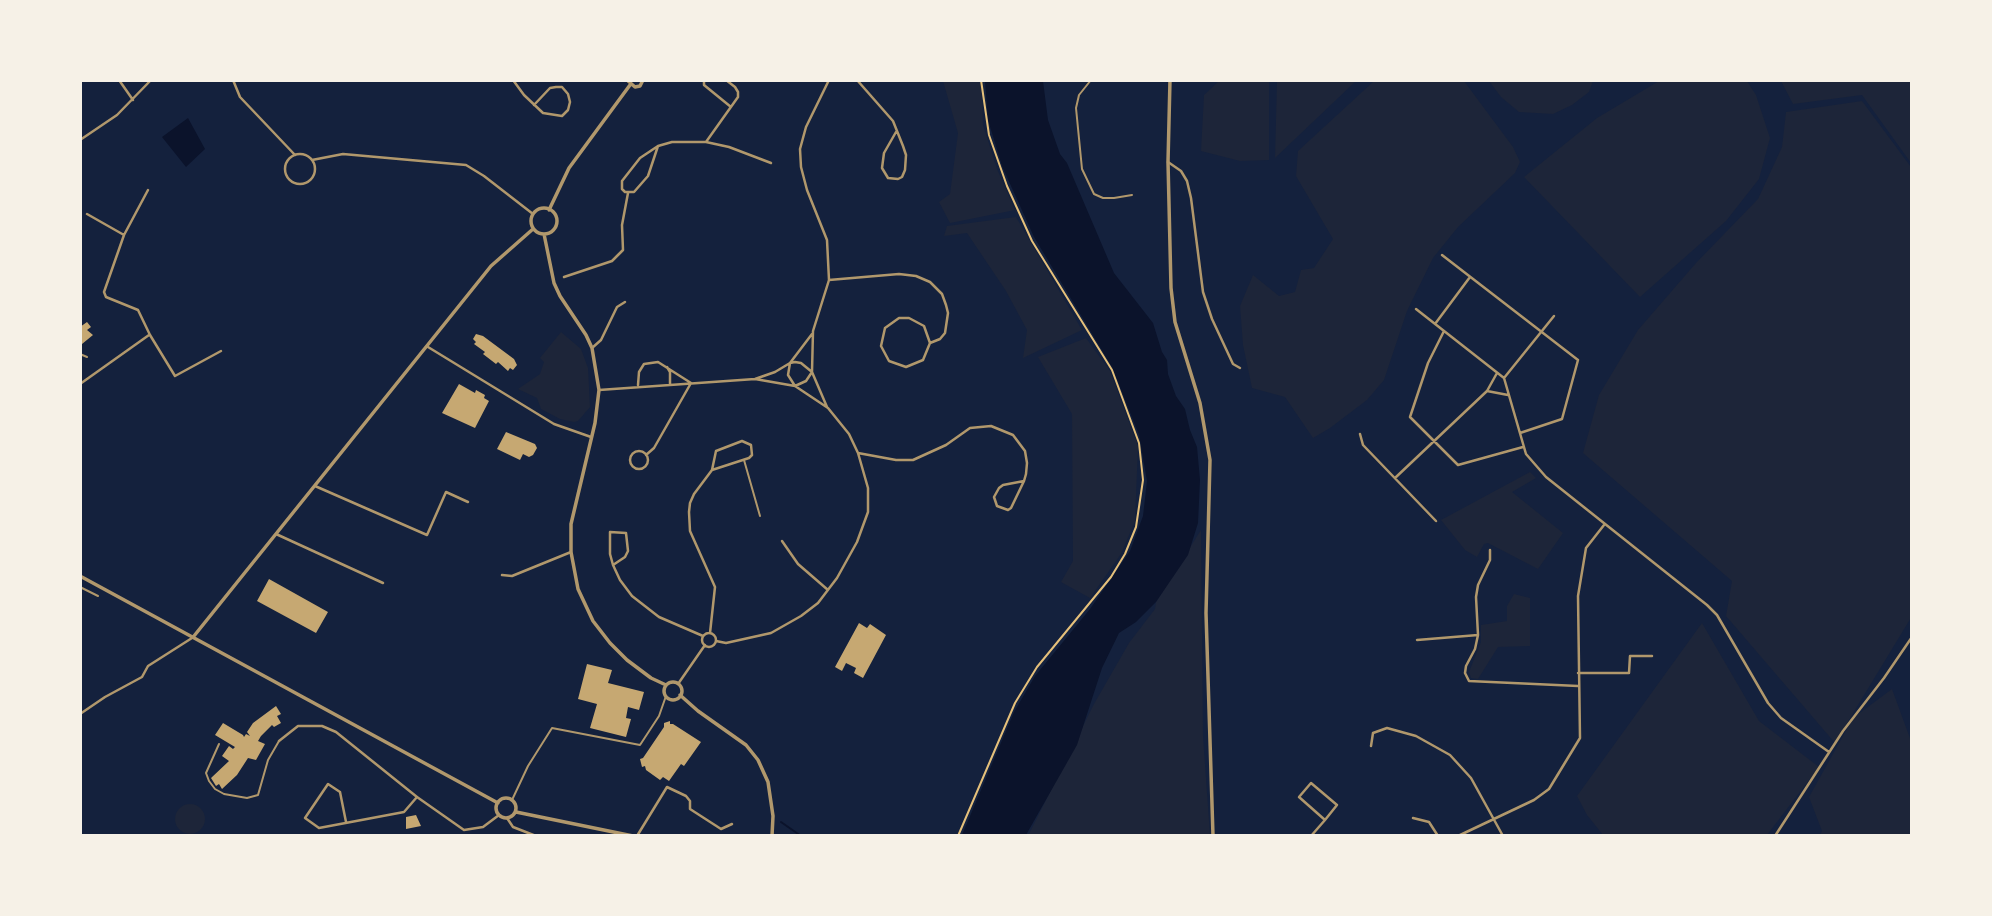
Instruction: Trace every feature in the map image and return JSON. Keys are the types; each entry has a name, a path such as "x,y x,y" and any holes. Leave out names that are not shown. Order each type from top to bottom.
{"street":[{"path":"119,80 133,100"},
{"path":"80,140 117,115 151,80"},
{"path":"233,80 240,97 295,155"},
{"path":"513,80 534,105 543,113 562,116 568,110 570,102 568,94 562,88 556,87 550,88 534,105"},
{"path":"549,210 569,168 629,83 638,87 643,80"},
{"path":"704,80 704,85 731,107"},
{"path":"706,142 731,107 738,92 726,80"},
{"path":"795,386 806,381 811,372 813,331 829,280 827,240 807,190 800,149 806,127 829,80"},
{"path":"857,80 893,121 906,155 905,170 898,179 888,178 882,168 884,153 896,132"},
{"path":"1170,80 1168,162 1171,288 1175,323 1200,402 1210,460 1206,612 1213,835"},
{"path":"628,194 622,189 622,181 640,158 658,146 672,142 706,142 729,147 771,163"},
{"path":"628,194 634,192 648,176 658,146"},
{"path":"312,160 343,153 466,165 486,177 533,214"},
{"path":"295,155 304,155 312,160 315,169 312,178 304,184 294,183 286,171 287,162 295,155"},
{"path":"1168,162 1181,171 1187,181 1203,292 1233,364 1240,368"},
{"path":"148,191 124,235 104,292 106,297 138,310 175,376 221,351"},
{"path":"564,277 612,261 623,250 622,225 628,194"},
{"path":"541,209 549,210 555,216 556,224 552,231 544,234 533,229 533,214 541,209"},
{"path":"87,214 124,235"},
{"path":"80,715 142,677 148,666 194,636 491,266 533,229"},
{"path":"544,234 554,283 592,348 599,390 571,524 571,552 578,589 593,621 610,643 627,660 651,678 666,685"},
{"path":"1442,256 1578,360 1562,419 1520,433"},
{"path":"829,280 899,274 916,276 929,282 942,294 948,313 945,333 930,344 923,360 906,367 889,361 883,354 881,337 891,322 909,318 924,326 930,344"},
{"path":"1435,324 1470,277"},
{"path":"592,348 601,341 617,307 625,302"},
{"path":"1416,309 1504,378 1526,454 1546,477 1707,605 1717,615 1768,703 1781,718 1829,752"},
{"path":"1504,378 1554,316"},
{"path":"755,379 790,363 813,331"},
{"path":"1444,331 1428,363 1410,416 1458,465 1524,447"},
{"path":"80,384 150,335"},
{"path":"428,346 554,424 591,437"},
{"path":"638,386 639,372 644,364 657,362 691,383"},
{"path":"716,641 726,643 771,633 801,616 828,590 857,542 868,512 868,488 858,453 849,435 828,408 811,372 801,363 790,363"},
{"path":"790,363 788,375 795,386"},
{"path":"667,366 670,384"},
{"path":"1395,478 1487,391 1497,373"},
{"path":"599,390 755,379 795,386 828,408"},
{"path":"646,455 654,448 691,383"},
{"path":"1487,391 1509,395"},
{"path":"858,453 895,460 913,460 946,445 970,428 991,426 1013,435 1025,452 1027,463 1024,481 1011,508 1008,510 997,506 994,497 999,488 1024,481"},
{"path":"1360,434 1363,445 1436,521"},
{"path":"710,633 715,587 690,531 688,512 694,494 712,470 716,450 742,441 751,445 749,458 712,470"},
{"path":"639,451 646,455 648,461 643,469 632,467 630,458 633,453 639,451"},
{"path":"315,486 427,535 446,492 468,502"},
{"path":"1458,835 1495,820 1549,789 1580,738 1577,611 1581,573 1586,548 1605,524"},
{"path":"613,565 625,557 628,551 626,533 610,532 610,554 613,565 632,596 659,617 703,636 710,633"},
{"path":"276,534 383,583"},
{"path":"782,541 798,564 828,590"},
{"path":"1490,550 1490,560 1478,585 1476,597 1478,635 1475,649 1466,666 1465,673 1469,681 1578,686"},
{"path":"502,575 512,576 571,552"},
{"path":"80,576 498,803"},
{"path":"710,633 716,641"},
{"path":"1417,640 1478,635"},
{"path":"703,636 702,642 705,645"},
{"path":"1775,835 1829,752 1912,636"},
{"path":"705,645 712,646 716,641"},
{"path":"678,684 705,645"},
{"path":"1578,673 1629,673 1630,656 1652,656"},
{"path":"671,682 678,684 680,695 673,699 666,696 666,685 671,682"},
{"path":"680,695 747,745 758,760 768,782 773,816 772,835"},
{"path":"279,741 298,726 322,726 336,732 417,797 464,830 483,827 499,815"},
{"path":"1371,746 1370,738 1373,733 1387,728 1401,730 1434,744 1450,755 1466,772 1503,835"},
{"path":"1311,835 1325,820 1338,806 1311,783 1299,797 1325,820"},
{"path":"346,822 340,792 328,784 304,818 319,828 404,812 417,797"},
{"path":"516,811 635,835 667,787 686,796 690,809 713,824 722,829 732,824"},
{"path":"508,818 516,811 516,805 512,800 503,799 496,809 499,815 508,818 513,827 536,835"},
{"path":"1413,818 1429,822 1438,835"}],"lane":[{"path":"1090,80 1079,95 1076,108 1082,169 1094,194 1102,198 1132,195"},
{"path":"80,354 88,357"},
{"path":"744,460 760,516"},
{"path":"80,587 98,596"},
{"path":"512,800 528,766 552,728 640,745 659,716 666,696"},
{"path":"219,744 206,773 209,781 215,789 224,794 247,798 258,795 268,760 279,741"}],"path":[{"path":"958,835 1015,702 1037,667 1111,577 1125,554 1136,527 1143,480 1139,443 1112,370 1032,241 1007,186 989,135 981,80"}],"shaded area":[{"path":"1277,80 1356,81 1275,158"},
{"path":"943,81 982,81 983,125 997,169 1015,210 950,223 939,202 950,194 958,133"},
{"path":"985,81 1043,81 1048,120 1060,154 1067,163 1114,273 1153,323 1167,360 1168,374 1176,396 1185,409 1197,447 1200,480 1198,523 1188,555 1156,602 1136,622 1119,633 1102,668 1077,745 1026,835 962,835 1014,712 1035,676 1090,609 1130,551 1143,516 1147,481 1139,435 1112,367 1034,237 1002,166 988,120"},
{"path":"1219,81 1269,81 1269,160 1240,161 1201,151 1204,95"},
{"path":"1374,81 1464,81 1513,147 1520,162 1515,173 1458,227 1433,258 1407,311 1384,380 1367,400 1313,438 1285,397 1252,388 1243,345 1240,306 1253,275 1279,296 1295,292 1301,270 1314,268 1333,239 1296,176 1298,151"},
{"path":"1489,81 1593,81 1589,92 1572,105 1553,114 1519,112 1501,97"},
{"path":"1659,81 1747,81 1756,95 1770,138 1759,179 1726,221 1640,297 1524,177 1597,118"},
{"path":"1781,81 1911,81 1911,163 1862,95 1793,104"},
{"path":"1862,101 1911,167 1912,616 1835,743 1726,616 1732,581 1583,453 1599,395 1638,330 1696,263 1758,199 1782,147 1786,112"},
{"path":"188,118 205,149 186,167 162,137"},
{"path":"1016,217 1082,330 1023,358 1027,330 1006,291 967,233 944,236 947,226"},
{"path":"561,332 581,349 588,368 590,407 574,422 560,419 541,409 537,398 518,389 540,374 544,362 540,358"},
{"path":"1086,338 1110,371 1138,446 1135,521 1121,554 1090,598 1061,582 1073,561 1072,414 1038,357"},
{"path":"1530,472 1536,478 1512,492 1563,533 1538,569 1488,543 1484,544 1477,557 1465,550 1441,520"},
{"path":"1201,530 1203,736 1210,835 1028,836 1094,704 1129,643 1155,609 1156,602"},
{"path":"1514,594 1530,598 1530,646 1498,647 1478,679 1471,678 1469,672 1481,642 1481,625 1507,621 1507,606"},
{"path":"1702,623 1759,721 1819,767 1767,835 1603,835 1587,815 1577,796"},
{"path":"1892,689 1911,741 1911,835 1820,835 1822,831 1809,797 1853,718"},
{"path":"190,804 201,808 205,819 201,830 190,834 179,830 175,819 179,808"}],"building":[{"path":"87,322 91,327 87,330 93,335 82,344 80,327"},
{"path":"476,334 483,336 514,359 517,365 513,370 510,368 508,371 483,354 485,352 474,344"},
{"path":"459,384 485,395 484,398 489,401 475,428 442,413"},
{"path":"506,432 535,444 537,448 533,455 529,457 523,454 520,460 497,449"},
{"path":"269,579 328,612 316,633 257,601"},
{"path":"859,623 867,628 870,624 886,635 863,678 854,673 856,668 846,663 842,671 835,667"},
{"path":"587,664 612,670 608,683 644,692 639,710 628,707 626,718 631,719 626,737 590,728 597,704 578,699"},
{"path":"276,706 281,714 277,716 281,723 274,727 272,725 261,736 258,741 265,744 256,760 248,758 237,775 222,789 219,784 216,786 211,778 229,761 222,756 229,746 233,749 235,747 215,735 223,723 244,737 246,734 250,736 247,732 253,723"},
{"path":"670,721 670,724 701,742 669,781 663,777 660,780 646,770 645,766 642,767 640,759 664,727 664,723"},
{"path":"416,815 421,826 406,829 406,817"}],"waterway":[{"path":"781,822 801,836"}]}
